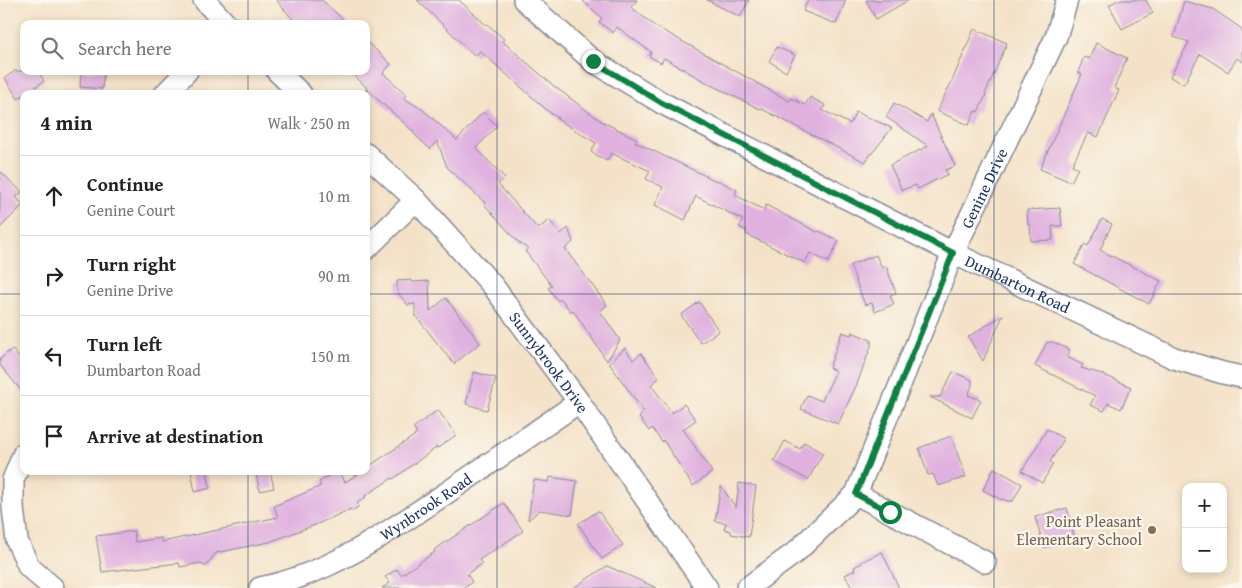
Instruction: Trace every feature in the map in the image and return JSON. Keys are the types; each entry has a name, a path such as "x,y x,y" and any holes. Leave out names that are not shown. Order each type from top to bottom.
{"street":[{"path":"204,0 222,20"},
{"name":"Dumbarton Road","path":"524,0 593,61 662,103 953,253 1174,358 1242,377"},
{"name":"Genine Drive","path":"747,588 796,552 856,494 953,253 1056,37 1067,0"},
{"path":"169,90 183,75"},
{"path":"280,75 297,90"},
{"name":"Sunnybrook Drive","path":"370,158 416,200 493,286 579,402 707,588"},
{"path":"370,245 416,200"},
{"name":"Wynbrook Road","path":"260,588 286,583 341,560 370,543 579,402"},
{"path":"20,463 13,480 13,508 18,541 29,567 53,588"},
{"path":"856,494 985,562"}],"building":[{"path":"276,0 322,0 344,20 294,20"},
{"path":"417,0 459,0 504,39 502,41 555,87 601,121 637,139 635,142 737,190 735,195 764,210 766,205 817,232 819,231 839,241 828,262 810,253 805,263 746,234 747,231 739,227 743,220 696,196 685,220 655,205 663,187 646,179 650,171 611,153 607,161 591,152 596,143 557,119 480,51 475,56"},
{"path":"582,0 637,0 631,7 655,26 789,101 791,98 805,105 810,97 825,105 822,110 850,124 856,112 892,128 865,162 711,85 664,58 661,63 649,56 651,52 617,27 613,33 599,22 602,18"},
{"path":"707,0 749,0 740,17"},
{"path":"808,0 846,0 836,24 803,11"},
{"path":"866,0 909,0 876,19"},
{"path":"1118,0 1146,0 1153,13 1122,29 1109,5"},
{"path":"1184,1 1213,9 1242,29 1242,62 1237,58 1228,72 1200,54 1184,84 1170,77 1189,42 1174,37"},
{"path":"974,29 1007,43 986,95 978,112 975,111 969,125 937,111"},
{"path":"1096,43 1127,58 1114,88 1119,90 1098,137 1088,133 1072,165 1078,168 1071,182 1040,169 1082,74 1078,72 1084,57 1089,59"},
{"path":"370,45 391,64 383,73 407,95 404,98 423,110 457,140 483,112 497,126 476,148 505,178 498,184 538,229 549,220 561,234 568,228 573,242 565,249 607,305 600,311 620,340 607,361 573,310 571,312 561,299 558,301 548,288 552,286 525,251 528,249 518,242 485,203 447,167 437,141 430,149 370,90 366,90 366,87 354,75 370,75"},
{"path":"777,47 795,55 786,72 769,61"},
{"path":"15,71 20,71 20,75 40,75 44,81 31,90 20,90 20,98 18,99 5,78"},
{"path":"81,75 104,75 102,89 80,87"},
{"path":"894,103 927,122 931,114 955,166 945,170 948,174 918,189 916,185 902,190 890,165 928,146 886,117"},
{"path":"0,171 20,190 20,194 16,197 20,202 20,208 0,228"},
{"path":"1060,208 1062,226 1052,226 1053,240 1031,241 1027,210"},
{"path":"1102,219 1112,224 1100,250 1161,281 1149,304 1074,264 1085,244 1088,246"},
{"path":"876,255 882,268 886,266 896,293 890,295 894,304 875,312 872,303 865,305 850,265"},
{"path":"411,280 412,282 429,281 430,311 446,298 480,343 454,364 415,315 415,304 408,305 397,292 397,281"},
{"path":"699,302 719,331 701,343 681,315"},
{"path":"1003,315 983,361 968,337"},
{"path":"842,332 851,335 852,332 871,340 871,346 857,384 838,424 801,409 807,395 822,401 836,371 829,368"},
{"path":"1047,342 1053,342 1070,350 1067,357 1083,365 1081,368 1102,374 1131,387 1121,409 1108,403 1104,411 1090,405 1095,396 1035,366"},
{"path":"625,348 633,360 641,353 659,378 651,385 672,413 684,404 696,420 683,429 712,472 693,486 663,440 662,442 652,428 649,431 639,417 644,412 609,363"},
{"path":"12,349 20,359 20,389 0,365 0,359"},
{"path":"474,372 496,378 487,410 466,404"},
{"path":"953,372 972,380 972,386 968,395 981,400 972,418 930,397 940,397"},
{"path":"438,410 456,435 365,496 357,503 359,506 352,511 351,509 269,542 216,553 205,567 201,563 180,567 179,563 102,572 96,536 134,531 135,542 161,538 162,542 278,517 274,506 321,486 319,482 330,475 341,475 345,482 356,475 370,475 370,466 417,434 413,428"},
{"path":"1047,429 1064,439 1050,462 1053,464 1042,483 1022,471"},
{"path":"951,436 966,477 938,486 933,474 928,475 919,448"},
{"path":"785,441 800,449 804,442 823,453 808,480 774,461"},
{"path":"994,468 1022,484 1013,501 1002,500 983,490"},
{"path":"192,475 208,475 210,488 195,492"},
{"path":"256,475 271,475 274,488 260,491"},
{"path":"550,477 577,481 572,515 540,510 528,520 534,480 549,482"},
{"path":"739,483 756,486 749,537 731,534 731,531 724,529 726,523 715,521 721,486 736,508"},
{"path":"504,503 523,531 479,560 482,564 467,574 472,582 464,588 382,588 390,583 385,577 397,569 401,575 435,552 434,550"},
{"path":"1067,508 1075,540 1044,548 1035,517"},
{"path":"598,511 623,545 602,559 578,524"},
{"path":"882,552 899,588 852,588 845,575 855,570 854,567 861,562"},
{"path":"607,566 657,588 573,588"}],"place":[{"name":"Point Pleasant Elementary School","path":"1152,530"}],"route":[{"path":"593,61 662,103 953,253 856,494 890,512"}]}
